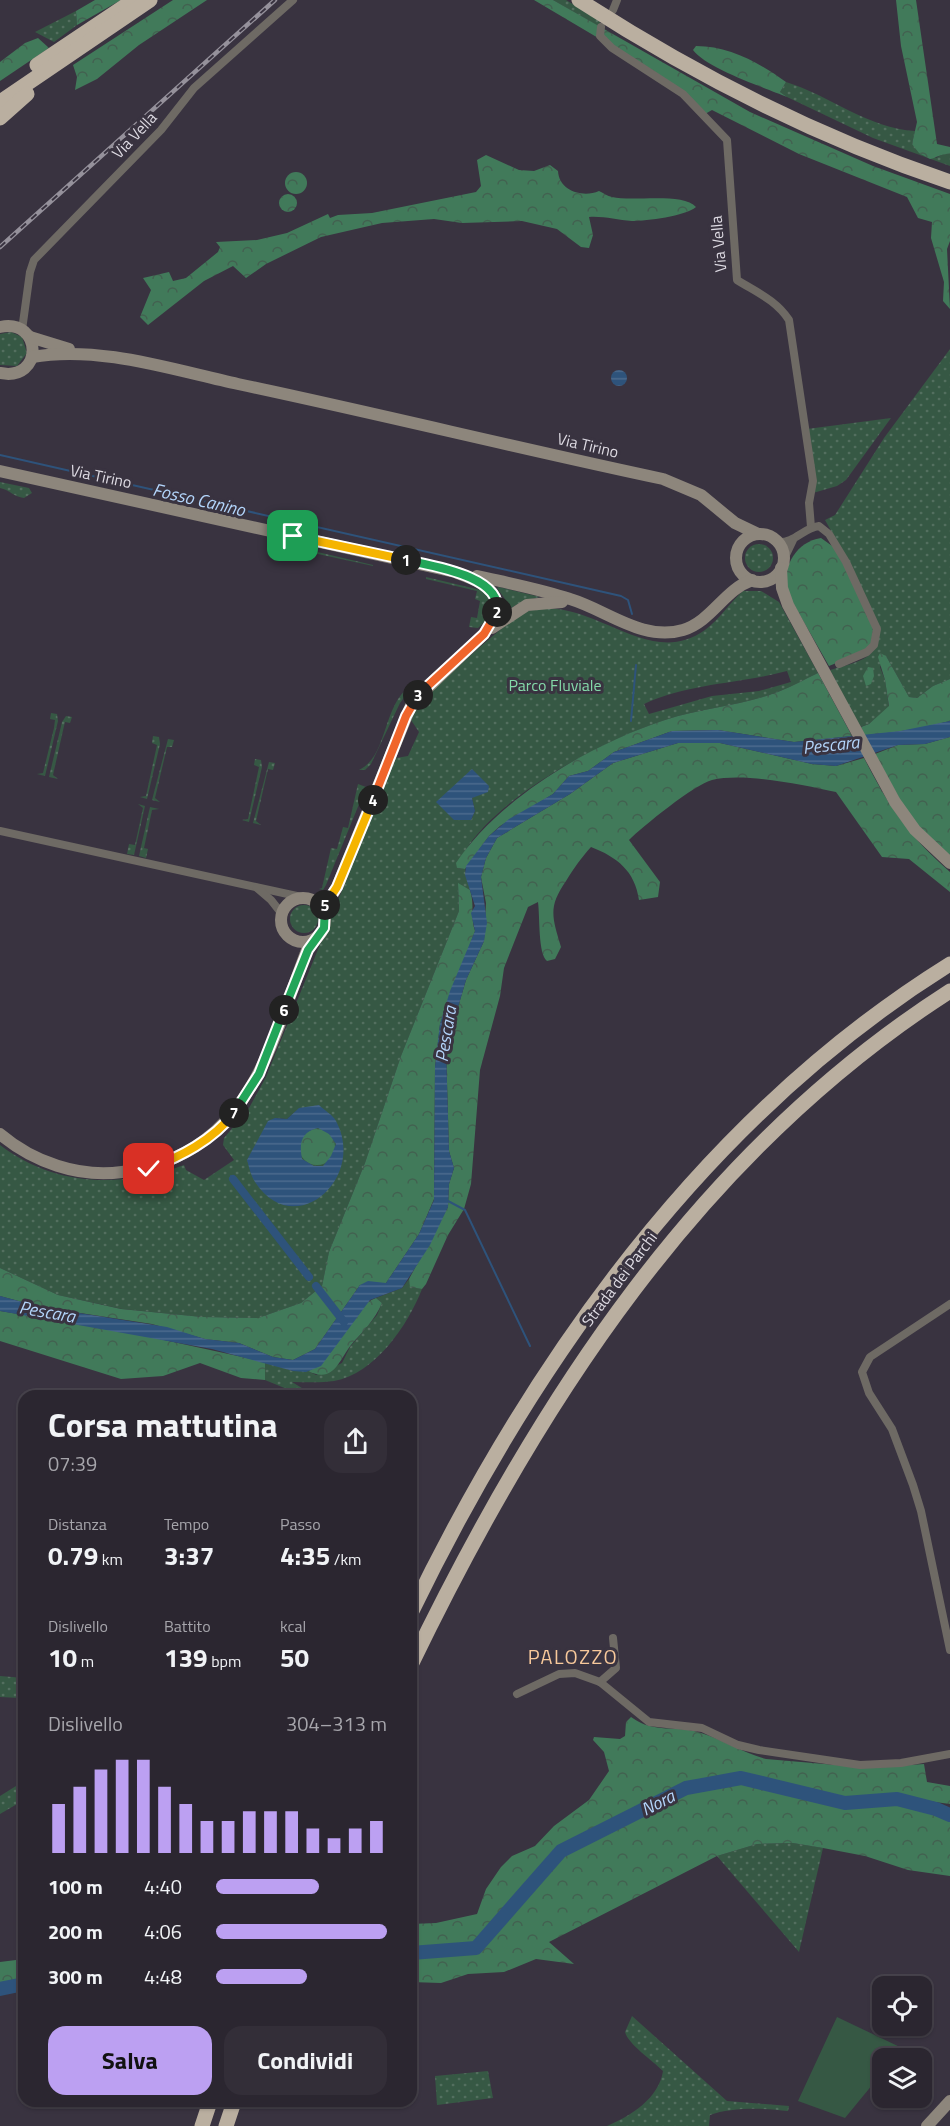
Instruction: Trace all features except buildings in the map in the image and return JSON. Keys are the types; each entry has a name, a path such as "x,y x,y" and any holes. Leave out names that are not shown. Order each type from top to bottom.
{"highway":[{"path":"0,90 138,2 158,0"},
{"path":"579,0 655,47 766,106 838,139 950,182"},
{"path":"0,118 138,2"},
{"path":"0,102 83,47"},
{"name":"Strada dei Parchi","path":"417,1602 504,1441 580,1323 670,1207 760,1112 856,1029 950,964"},
{"name":"Strada dei Parchi","path":"417,1653 489,1513 540,1425 593,1344 688,1220 776,1127 854,1060 950,991"},
{"path":"202,2126 208,2107"},
{"path":"225,2126 232,2107"}],"street":[{"name":"Via Vella","path":"26,333 24,306 34,260 162,130 194,88 293,0"},
{"path":"613,10 617,0"},
{"name":"Via Vella","path":"600,27 600,36 612,48 683,94 727,140 736,280 769,299 782,309 789,320 813,481 810,502 811,527"},
{"name":"Via Vella","path":"5,326 24,306"},
{"name":"Via Tirino","path":"5,326 85,354"},
{"path":"0,374 16,374 29,364 32,357 26,333"},
{"name":"Via Tirino","path":"32,357 58,352 85,354 398,417 663,479 701,495 735,523 758,534"},
{"name":"Via Tirino","path":"0,471 455,572 485,585 496,597 497,613 484,634 412,703 337,887 323,911"},
{"name":"Via Tirino","path":"723,513 739,546"},
{"path":"718,603 730,584 739,546 747,538 758,534 778,542 793,540 811,527 819,526 830,534 875,621 874,645 867,652 839,664"},
{"path":"455,572 588,605 642,630 665,632 686,629 699,623 735,588 775,577 793,540"},
{"path":"778,542 783,564 782,588 788,605 894,802 915,830 950,863"},
{"path":"737,562 744,575 757,581 788,605"},
{"path":"484,634 527,604 552,602 588,605"},
{"path":"0,831 306,898 319,904 325,922 321,933 308,950 259,1074 227,1122 199,1145 177,1158 149,1169 109,1174 76,1171 44,1161 0,1134"},
{"path":"254,886 264,892 282,914 285,931 296,940 310,941 321,933"},
{"path":"282,914 294,900 306,898"},
{"path":"950,1304 870,1357 862,1372 869,1393 892,1429 913,1485 921,1511 950,1650"},
{"path":"600,1682 616,1668 613,1638"},
{"path":"517,1694 560,1674 575,1672 600,1682 649,1722 702,1728 738,1745 759,1750 860,1765 901,1763 950,1755"},
{"path":"927,2126 950,2101"}],"green space":[{"path":"95,0 121,0 77,25 76,11"},
{"path":"173,0 207,0 139,45 97,79 75,90 77,77 73,65"},
{"path":"534,0 553,0 750,112 873,166 950,194 950,241 947,249 950,309 943,301 944,282 931,238 932,222 918,218 907,197 799,154 712,110 705,114 654,71"},
{"path":"553,0 566,0 601,21 598,26"},
{"path":"896,0 916,0 937,144 950,147 950,154 930,159 919,153 912,144 917,122 901,46"},
{"path":"76,11 77,25 54,42 35,32"},
{"path":"38,38 49,48 0,81 0,62 25,43"},
{"path":"696,46 732,52 766,68 786,82 780,92 787,97 710,64 693,50"},
{"path":"786,82 865,118 898,129 915,131 912,144 936,158 945,153 950,154 950,166 873,138 787,97 780,92"},
{"path":"486,155 519,170 534,171 550,165 558,171 559,178 567,188 579,193 599,191 610,197 680,200 696,207 675,215 647,220 589,217 593,235 589,248 581,247 557,229 522,221 462,223 434,219 382,223 321,237 266,264 246,278 233,266 204,281 148,325 140,317 151,290 143,278 169,272 173,281 186,278 218,252 220,247 216,242 257,240 287,233 328,214 330,218 338,215 372,213 476,192 481,186 477,160"},
{"path":"296,172 304,175 307,183 304,191 296,194 288,191 285,183 288,175"},
{"path":"288,194 294,197 297,203 294,209 288,212 282,209 279,203 282,197"},
{"path":"11,332 22,337 27,353 17,366 0,365 0,334"},
{"path":"950,349 950,679 933,686 917,698 909,697 886,656 880,667 885,680 889,707 869,724 860,727 830,670 867,656 877,645 879,637 848,561 825,520 835,515 884,438"},
{"path":"891,418 846,480 837,486 813,493 807,429"},
{"path":"0,482 29,488 32,493 24,498 15,495 0,488"},
{"path":"821,538 835,548 874,624 871,644 863,652 829,666 785,589 787,571 793,556 805,544"},
{"path":"759,544 769,548 773,558 769,568 759,572 749,568 745,558 749,548"},
{"path":"296,547 373,565 373,566 295,549"},
{"path":"426,577 485,591 491,606 489,616 478,628 469,627 471,617 477,618 480,601 475,599 477,591 426,579"},
{"path":"497,588 540,597 523,601 506,611 505,599"},
{"name":"Parco Fluviale","path":"743,591 761,591 779,602 818,673 772,694 678,716 639,729 609,743 578,759 516,798 490,821 470,844 457,868 465,869 470,890 458,884 459,911 401,1056 365,1163 329,1252 322,1286 301,1303 258,1318 202,1317 122,1309 58,1295 0,1268 0,1145 21,1159 43,1169 66,1176 89,1179 113,1180 136,1177 184,1165 186,1170 204,1180 234,1160 223,1145 224,1138 249,1108 266,1077 396,758 408,756 419,732 411,720 418,704 457,668 507,624 531,610 554,609 576,613 641,638 662,642 684,640 705,630","holes":["787,671 791,682 759,691 712,696 649,714 644,704 679,692","472,769 481,793 472,798 475,811 471,820","299,1108 247,1160 275,1118 287,1119"]},
{"path":"880,653 886,656 909,697 917,698 933,686 950,679 950,721 916,729 865,736 861,727 869,724 889,706 878,657"},
{"path":"868,667 873,668 874,676 871,684 866,686 863,676"},
{"path":"818,673 852,736 794,742 718,730 672,731 614,752 588,771 569,776 553,794 500,826 489,836 465,869 457,868 456,863 474,839 496,817 549,776 607,743 665,720 784,690"},
{"path":"415,683 400,703 371,764 365,770 359,770 369,763 376,753 396,702 404,691"},
{"path":"51,713 57,714 58,721 45,776 37,774 43,773 54,728 55,720 50,719"},
{"path":"66,716 72,717 70,723 65,722 64,726 53,775 58,779 49,777 62,722"},
{"path":"153,736 159,737 160,744 147,799 140,797 146,796 157,745 152,743"},
{"path":"950,737 950,856 910,818 875,754 898,745 925,744"},
{"path":"168,739 174,740 172,747 167,747 155,798 160,802 152,800"},
{"path":"678,743 720,743 812,764 836,766 864,758 901,820 922,845 950,872 950,892 909,859 882,857 836,792 774,780 725,778 704,783 669,807 629,840 660,882 658,897 639,900 633,881 623,866 609,855 591,847 575,867 556,898 553,912 561,947 555,959 547,961 542,951 538,902 528,907 504,968 500,996 480,1070 471,1184 464,1209 448,1235 426,1284 422,1289 410,1287 409,1279 448,1207 449,1184 454,1168 449,1151 446,1048 466,980 484,941 486,903 481,877 486,858 497,838 570,794 613,763"},
{"path":"255,759 261,760 262,767 249,822 242,820 248,819 259,767 254,765"},
{"path":"269,762 275,763 273,770 268,769 256,821 261,825 253,823"},
{"path":"358,784 366,787 326,885 323,890 319,889 322,888 331,848 337,849 343,827 348,828"},
{"path":"138,804 145,806 134,855 127,854 129,844 135,845 143,808"},
{"path":"150,807 159,809 152,810 144,848 148,849 146,858 139,856"},
{"path":"458,883 470,890 475,931 440,1024 435,1067 434,1199 419,1234 386,1283 360,1285 315,1349 293,1360 273,1357 239,1343 205,1339 152,1324 41,1307 0,1296 0,1268 58,1295 121,1309 202,1317 258,1318 301,1303 322,1286 329,1252 365,1163 401,1056 459,911"},
{"path":"304,905 314,909 318,919 314,929 304,933 294,929 290,919 294,909"},
{"path":"317,1129 330,1134 335,1147 330,1160 317,1165 304,1160 299,1147 304,1134"},
{"path":"409,1279 411,1287 422,1289 399,1332 388,1346 363,1369 349,1377 334,1381 292,1382 305,1390 289,1390 265,1380 265,1362 293,1371 308,1371 316,1375 342,1363 350,1347 377,1315 382,1303 376,1298 402,1288"},
{"path":"376,1298 382,1303 376,1315 335,1368 324,1375 308,1371 327,1356 359,1311"},
{"path":"0,1311 132,1333 265,1362 265,1380 241,1378 200,1363 163,1376 121,1379 0,1341"},
{"path":"0,1676 18,1678 18,1698 0,1697"},
{"path":"631,1717 657,1728 692,1730 766,1759 871,1768 924,1764 927,1782 950,1786 950,1804 898,1797 845,1801 741,1775 685,1786 560,1848 475,1946 417,1951 417,1924 436,1923 477,1914 486,1889 501,1867 512,1856 535,1846 554,1826 589,1800 609,1771 604,1752 593,1740 594,1737 620,1739 625,1736 626,1722"},
{"path":"745,1781 848,1807 898,1803 931,1812 950,1822 950,1876 908,1870 865,1856 793,1843 757,1844 717,1856 549,1942 574,1964 536,1959 504,1972 468,1974 441,1983 417,1982 417,1955 481,1950 563,1853 689,1791"},
{"path":"18,1785 18,1804 0,1814 0,1796"},
{"path":"793,1843 823,1848 799,1952 717,1856 757,1844"},
{"path":"18,1960 18,1982 0,1986 0,1962"},
{"path":"632,2016 727,2101 789,2106 788,2111 738,2109 718,2112 710,2115 709,2126 607,2126 625,2117 650,2098 656,2090 663,2071 627,2037 625,2032"},
{"path":"837,2017 872,2034 872,2036 902,2048 872,2048 872,2085 845,2118 798,2101"},
{"path":"488,2071 493,2098 437,2105 435,2076"}],"water":[{"path":"619,370 627,378 619,386 611,378"},
{"name":"Pescara","path":"950,721 950,737 925,744 898,745 836,766 812,764 720,743 678,743 613,763 570,794 497,838 486,858 481,877 487,923 484,941 466,980 446,1048 449,1151 454,1168 449,1184 448,1207 430,1245 402,1288 370,1300 321,1366 306,1372 293,1371 212,1349 0,1311 0,1296 41,1307 167,1327 205,1339 239,1343 273,1357 293,1360 315,1349 360,1285 368,1281 386,1283 419,1234 434,1200 435,1067 440,1024 450,991 475,931 471,913 475,906 465,875 466,866 489,836 509,819 553,794 569,776 588,771 614,752 672,731 718,730 794,742 900,731"},
{"path":"472,769 489,786 488,792 472,798 475,811 471,820 454,820 436,802"},
{"path":"319,1105 335,1119 343,1143 342,1163 334,1182 322,1196 306,1204 288,1206 271,1199 255,1182 247,1160 268,1121 275,1118 287,1119 299,1108","holes":["318,1128 329,1134 336,1144 331,1156 323,1166 314,1166 302,1159 301,1143 308,1132"]}],"waterway":[{"name":"Fosso Canino","path":"0,455 621,596 628,600 632,614"},
{"name":"Fosso Canino","path":"631,721 636,665"},
{"path":"231,1176 309,1280"},
{"path":"233,1179 309,1277"},
{"path":"448,1201 465,1210 530,1346"},
{"path":"316,1286 344,1322"},
{"path":"315,1288 339,1319"},
{"name":"Nora","path":"417,1953 476,1948 561,1851 686,1788 741,1778 845,1803 897,1799 950,1815"},
{"name":"Nora","path":"0,1989 18,1985"}],"railway":[{"path":"0,247 275,0"}],"district":[{"name":"PALOZZO","path":"573,1657"}],"route":[{"path":"149,1169 177,1158 216,1133 245,1098 259,1074 308,950 324,928 323,911 326,903 337,887 412,703 443,670 484,634 498,610 497,600 490,589 455,572 293,536"}]}
